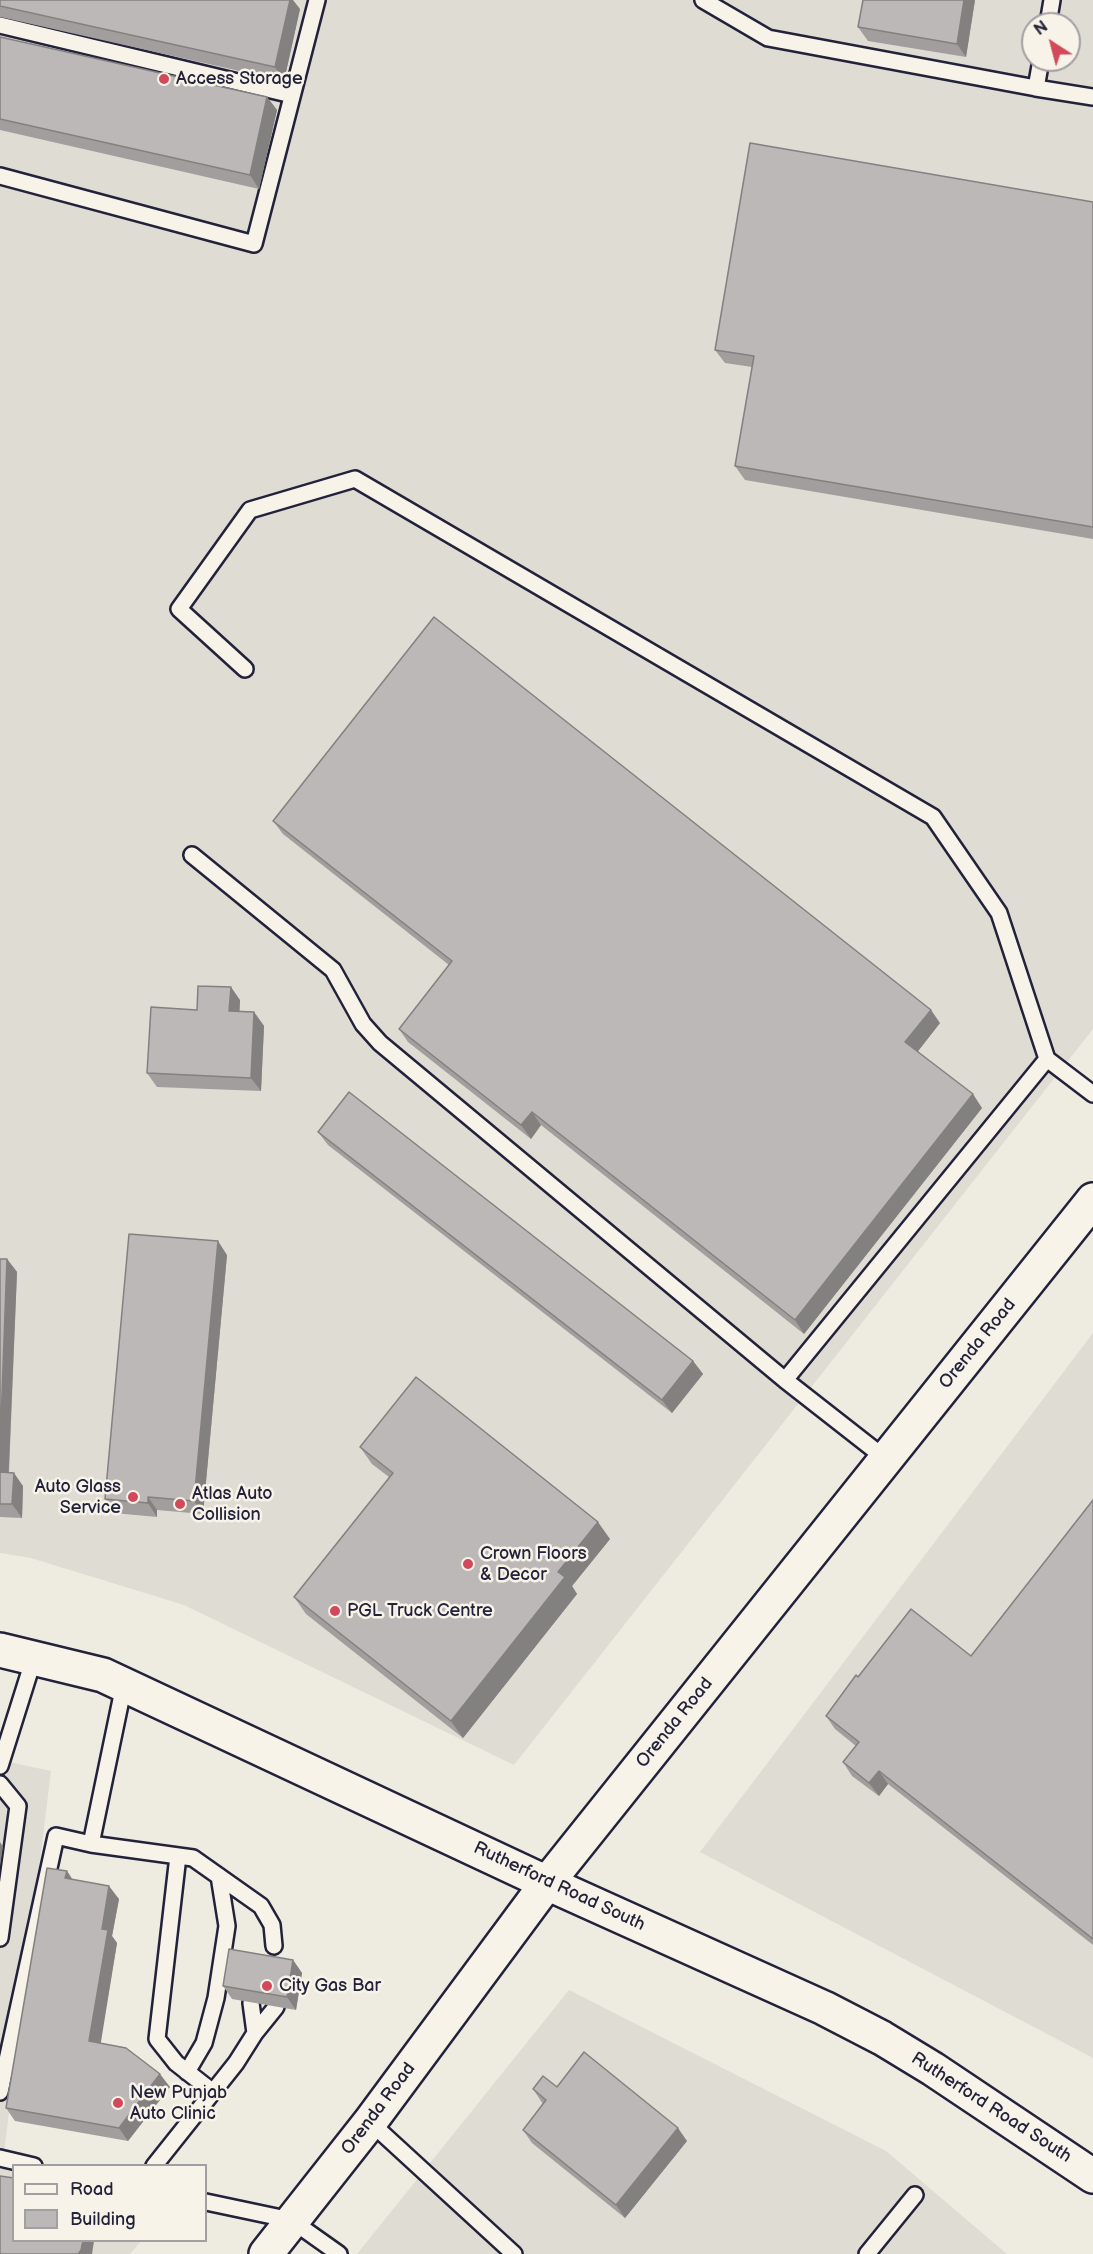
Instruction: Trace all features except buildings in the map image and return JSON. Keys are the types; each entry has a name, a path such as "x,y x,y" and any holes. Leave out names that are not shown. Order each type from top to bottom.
{"street":[{"name":"Orenda Road","path":"266,2254 370,2122 547,1882 1093,1200"},
{"name":"Rutherford Road South","path":"0,1650 103,1675 824,2008 882,2038 984,2101 1093,2176"}],"lane":[{"path":"0,176 255,244 316,0"},
{"path":"703,0 768,38 1093,98"},
{"path":"0,25 292,95"},
{"path":"1036,88 1039,72"},
{"path":"245,669 179,609 250,510 355,479 933,818 999,913 1047,1059 1093,1094"},
{"path":"192,855 333,969 363,1024 380,1043 785,1380 886,1460"},
{"path":"785,1380 1047,1059"},
{"path":"0,1766 34,1658"},
{"path":"91,1844 124,1685"},
{"path":"0,1784 18,1806 0,1938"},
{"path":"0,2092 56,1836 91,1844 193,1858 261,1906 272,1925 274,1946 281,1962"},
{"path":"178,1856 157,2039 176,2063 213,2092"},
{"path":"187,2072 204,2043 216,1998 228,1926 219,1876"},
{"path":"263,1959 274,1946"},
{"path":"251,2002 255,2033"},
{"path":"156,2164 236,2063 255,2033 276,2007"},
{"path":"370,2122 514,2254"},
{"path":"0,2158 26,2164"},
{"path":"867,2254 915,2195"},
{"path":"207,2202 291,2220 339,2254"}],"shaded area":[{"path":"0,0 1093,0 1093,1029 514,1765 184,1605 31,1558 0,1553"},
{"path":"1093,1333 1093,2058 700,1852"},
{"path":"0,1760 51,1771 3,2161 12,2165 12,2242 140,2242 130,2254 0,2254"},
{"path":"569,1990 886,2151 1007,2254 357,2254"}],"place":[{"name":"Access Storage","path":"164,79"},
{"name":"Auto Glass Service","path":"133,1497"},
{"name":"Atlas Auto Collision","path":"180,1504"},
{"name":"Crown Floors & Decor","path":"468,1564"},
{"name":"PGL Truck Centre","path":"335,1611"},
{"name":"City Gas Bar","path":"267,1986"},
{"name":"New Punjab Auto Clinic","path":"118,2103"}]}
